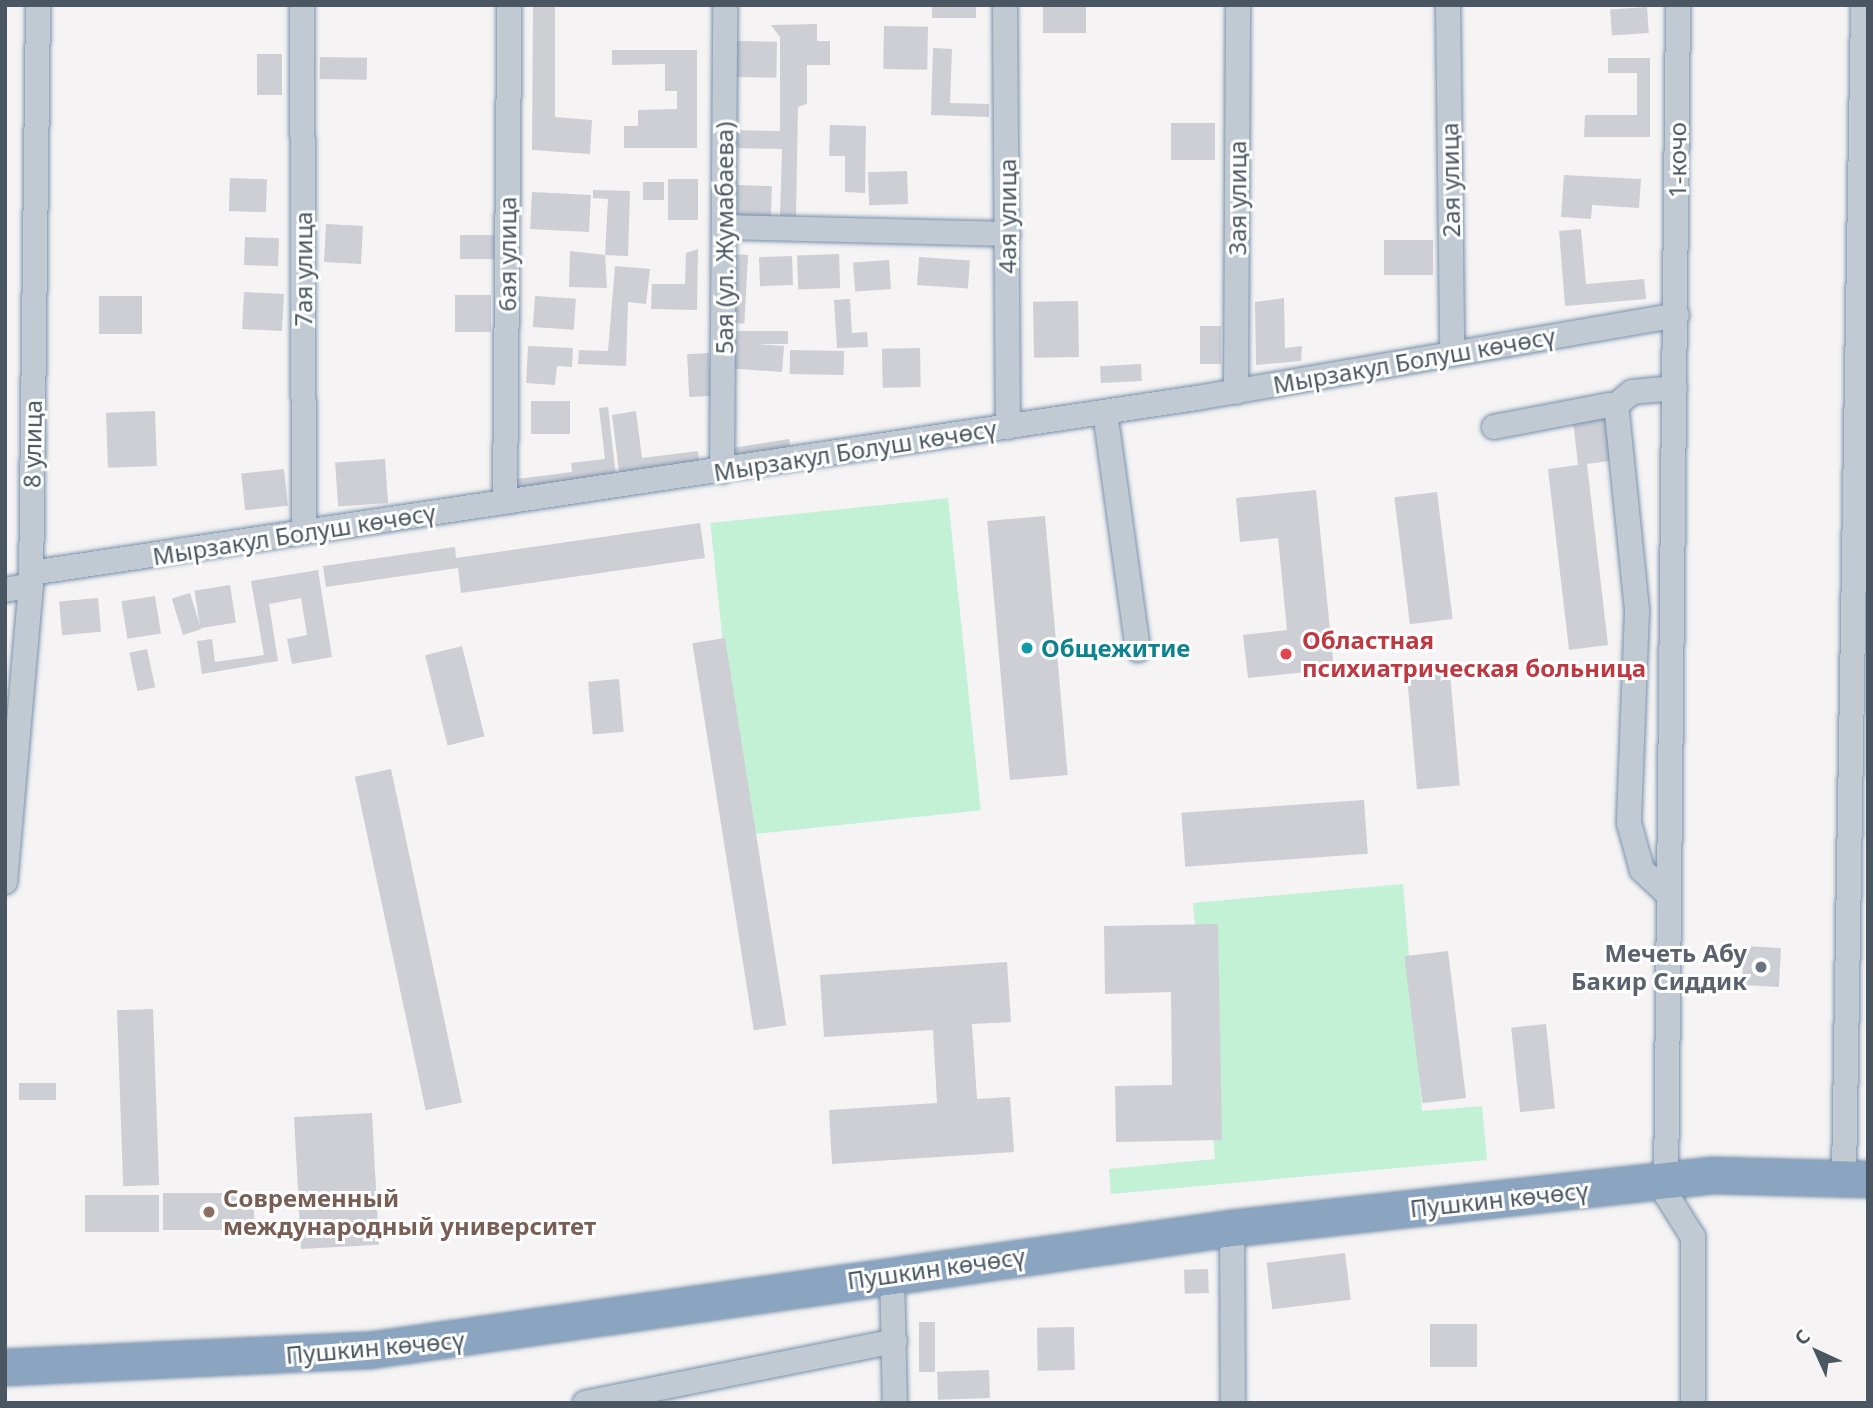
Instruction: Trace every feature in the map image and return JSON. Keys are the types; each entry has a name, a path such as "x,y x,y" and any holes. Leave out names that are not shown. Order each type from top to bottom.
{"highway":[{"name":"Пушкин көчөсү","path":"5,1367 369,1350 892,1274 1233,1228 1712,1175 1856,1178"}],"street":[{"name":"8 улица","path":"5,882 9,803 31,579 37,5"},
{"name":"7ая улица","path":"302,5 304,532"},
{"name":"6ая улица","path":"505,502 509,5"},
{"name":"5ая (ул. Жумабаева)","path":"722,471 725,5"},
{"name":"4ая улица","path":"1005,5 1008,427"},
{"name":"3ая улица","path":"1236,391 1238,5"},
{"name":"2ая улица","path":"1448,5 1452,354"},
{"name":"1-кочо","path":"1678,5 1667,1182 1674,1214 1693,1237 1693,1403"},
{"path":"1856,1178 1865,16"},
{"path":"725,227 1008,234"},
{"name":"Мырзакул Болуш көчөсү","path":"5,590 31,579 304,532 1105,412 1676,315"},
{"path":"1494,427 1615,407 1632,392 1675,388"},
{"path":"1615,407 1637,611 1629,823 1642,870 1668,894"},
{"path":"1105,412 1138,650"},
{"path":"1233,1228 1233,1403"},
{"path":"892,1274 895,1403"},
{"path":"586,1403 895,1341"}],"green space":[{"path":"948,498 981,810 743,835 710,523"},
{"path":"1403,884 1422,1111 1482,1106 1487,1160 1111,1194 1109,1169 1215,1159 1193,903"}],"building":[{"path":"533,5 555,5 555,117 592,120 590,154 532,150"},
{"path":"932,5 976,5 976,18 932,18"},
{"path":"1043,5 1086,5 1086,33 1043,33"},
{"path":"1647,7 1649,33 1612,36 1610,10"},
{"path":"817,24 817,41 830,41 830,65 807,65 807,104 798,107 796,218 780,217 782,149 732,148 732,130 780,131 780,37 771,25"},
{"path":"884,26 928,27 927,70 883,69"},
{"path":"735,41 777,42 776,78 734,77"},
{"path":"933,48 952,49 950,103 989,104 989,117 931,115"},
{"path":"612,50 697,50 697,148 624,148 624,126 638,126 638,110 677,109 677,91 665,91 665,64 612,65"},
{"path":"257,54 282,54 282,95 257,95"},
{"path":"320,57 367,58 367,80 320,79"},
{"path":"1608,58 1650,58 1650,137 1584,137 1585,115 1637,115 1637,73 1608,73"},
{"path":"1171,123 1215,123 1215,160 1171,160"},
{"path":"830,125 866,126 865,193 845,192 845,156 829,156"},
{"path":"907,171 908,204 869,205 868,172"},
{"path":"1564,175 1641,179 1639,208 1592,205 1591,219 1561,217"},
{"path":"230,178 267,179 266,212 229,211"},
{"path":"668,179 698,179 698,220 668,220"},
{"path":"643,182 664,182 664,200 643,200"},
{"path":"737,185 772,186 771,217 736,216"},
{"path":"593,190 630,191 628,256 605,255 608,199 593,198"},
{"path":"532,192 591,195 589,232 530,229"},
{"path":"326,224 363,226 361,264 324,262"},
{"path":"1581,229 1586,284 1644,279 1646,299 1565,306 1559,231"},
{"path":"460,235 494,235 494,259 460,259"},
{"path":"245,237 279,238 278,266 244,265"},
{"path":"1384,240 1433,240 1433,275 1384,275"},
{"path":"698,249 697,310 651,309 652,284 685,284 686,253"},
{"path":"570,251 605,255 607,288 569,287"},
{"path":"730,254 748,255 744,324 726,323"},
{"path":"839,254 840,288 798,289 797,255"},
{"path":"792,256 793,285 760,286 759,257"},
{"path":"919,257 970,261 968,288 917,285"},
{"path":"889,260 891,289 855,291 853,263"},
{"path":"615,266 650,269 646,304 628,302 626,366 578,364 579,350 608,351"},
{"path":"244,292 284,294 282,331 242,329"},
{"path":"455,295 491,295 491,332 455,332"},
{"path":"99,296 142,296 142,334 99,334"},
{"path":"535,296 576,299 574,330 533,327"},
{"path":"1284,298 1285,348 1302,346 1301,361 1256,365 1255,302"},
{"path":"850,299 852,333 867,332 868,347 837,348 834,300"},
{"path":"1078,301 1079,357 1034,358 1033,302"},
{"path":"1200,326 1221,326 1221,364 1200,364"},
{"path":"734,331 788,331 788,344 734,344"},
{"path":"733,342 784,346 782,372 731,368"},
{"path":"528,346 573,348 572,367 557,366 555,385 526,383"},
{"path":"920,348 921,387 883,388 882,349"},
{"path":"790,350 844,351 844,375 790,374"},
{"path":"709,353 711,396 689,397 687,354"},
{"path":"1141,364 1142,381 1101,383 1100,366"},
{"path":"531,401 570,401 570,434 531,434"},
{"path":"608,407 617,485 519,497 517,479 572,472 571,463 605,459 599,408"},
{"path":"155,411 157,466 108,468 106,413"},
{"path":"636,411 642,458 698,451 700,470 620,480 612,415"},
{"path":"1611,415 1616,460 1587,464 1608,645 1569,650 1548,469 1578,465 1573,419"},
{"path":"789,439 791,452 731,461 729,449"},
{"path":"385,459 388,503 338,506 335,462"},
{"path":"284,469 288,506 245,510 241,473"},
{"path":"1316,490 1334,669 1248,678 1243,635 1287,630 1278,538 1240,542 1236,498"},
{"path":"1437,492 1453,619 1410,624 1394,497"},
{"name":"Общежитие","path":"1045,516 1068,775 1010,780 987,521"},
{"path":"700,523 705,558 461,593 458,568 326,587 323,566 455,547 456,558"},
{"path":"318,570 332,657 292,664 287,639 307,635 301,598 269,604 278,661 202,674 197,641 212,639 215,662 264,655 251,581"},
{"path":"230,585 236,623 200,628 194,591"},
{"path":"190,593 201,629 183,635 172,599"},
{"path":"155,596 161,634 127,639 121,601"},
{"path":"98,598 101,632 62,635 59,601"},
{"path":"725,638 786,1025 754,1030 692,643"},
{"path":"462,646 484,736 448,745 425,655"},
{"path":"147,649 155,687 138,691 129,653"},
{"path":"1449,662 1460,786 1417,789 1406,666"},
{"path":"619,679 624,732 593,735 588,682"},
{"path":"391,769 462,1103 426,1110 355,777"},
{"path":"1364,800 1368,854 1185,867 1181,813"},
{"path":"1218,924 1222,1140 1116,1142 1115,1086 1172,1085 1171,992 1105,994 1104,926"},
{"name":"Мечеть Абу Бакир Сиддик","path":"1744,946 1781,948 1779,987 1742,985"},
{"path":"1448,951 1466,1098 1422,1103 1404,956"},
{"path":"1007,962 1011,1022 972,1024 977,1099 1010,1097 1014,1152 832,1164 829,1110 937,1103 933,1030 824,1037 820,975"},
{"path":"153,1009 159,1185 123,1186 117,1010"},
{"path":"1546,1024 1555,1109 1520,1112 1511,1028"},
{"path":"19,1083 56,1083 56,1100 19,1100"},
{"path":"372,1113 379,1245 301,1249 294,1117"},
{"name":"Современный международный университет","path":"163,1193 254,1193 254,1230 163,1230"},
{"path":"85,1195 159,1195 159,1232 85,1232"},
{"path":"1345,1253 1351,1300 1272,1309 1267,1263"},
{"path":"1208,1269 1209,1293 1185,1294 1184,1270"},
{"path":"919,1322 935,1322 935,1372 919,1372"},
{"path":"1430,1324 1477,1324 1477,1367 1430,1367"},
{"path":"1074,1327 1075,1370 1038,1371 1037,1328"},
{"path":"989,1370 990,1398 938,1400 937,1372"}],"place":[{"name":"Общежитие","path":"1027,648"},
{"name":"Областная психиатрическая больница","path":"1286,654"},
{"name":"Мечеть Абу Бакир Сиддик","path":"1761,967"},
{"name":"Современный международный университет","path":"209,1212"}]}
